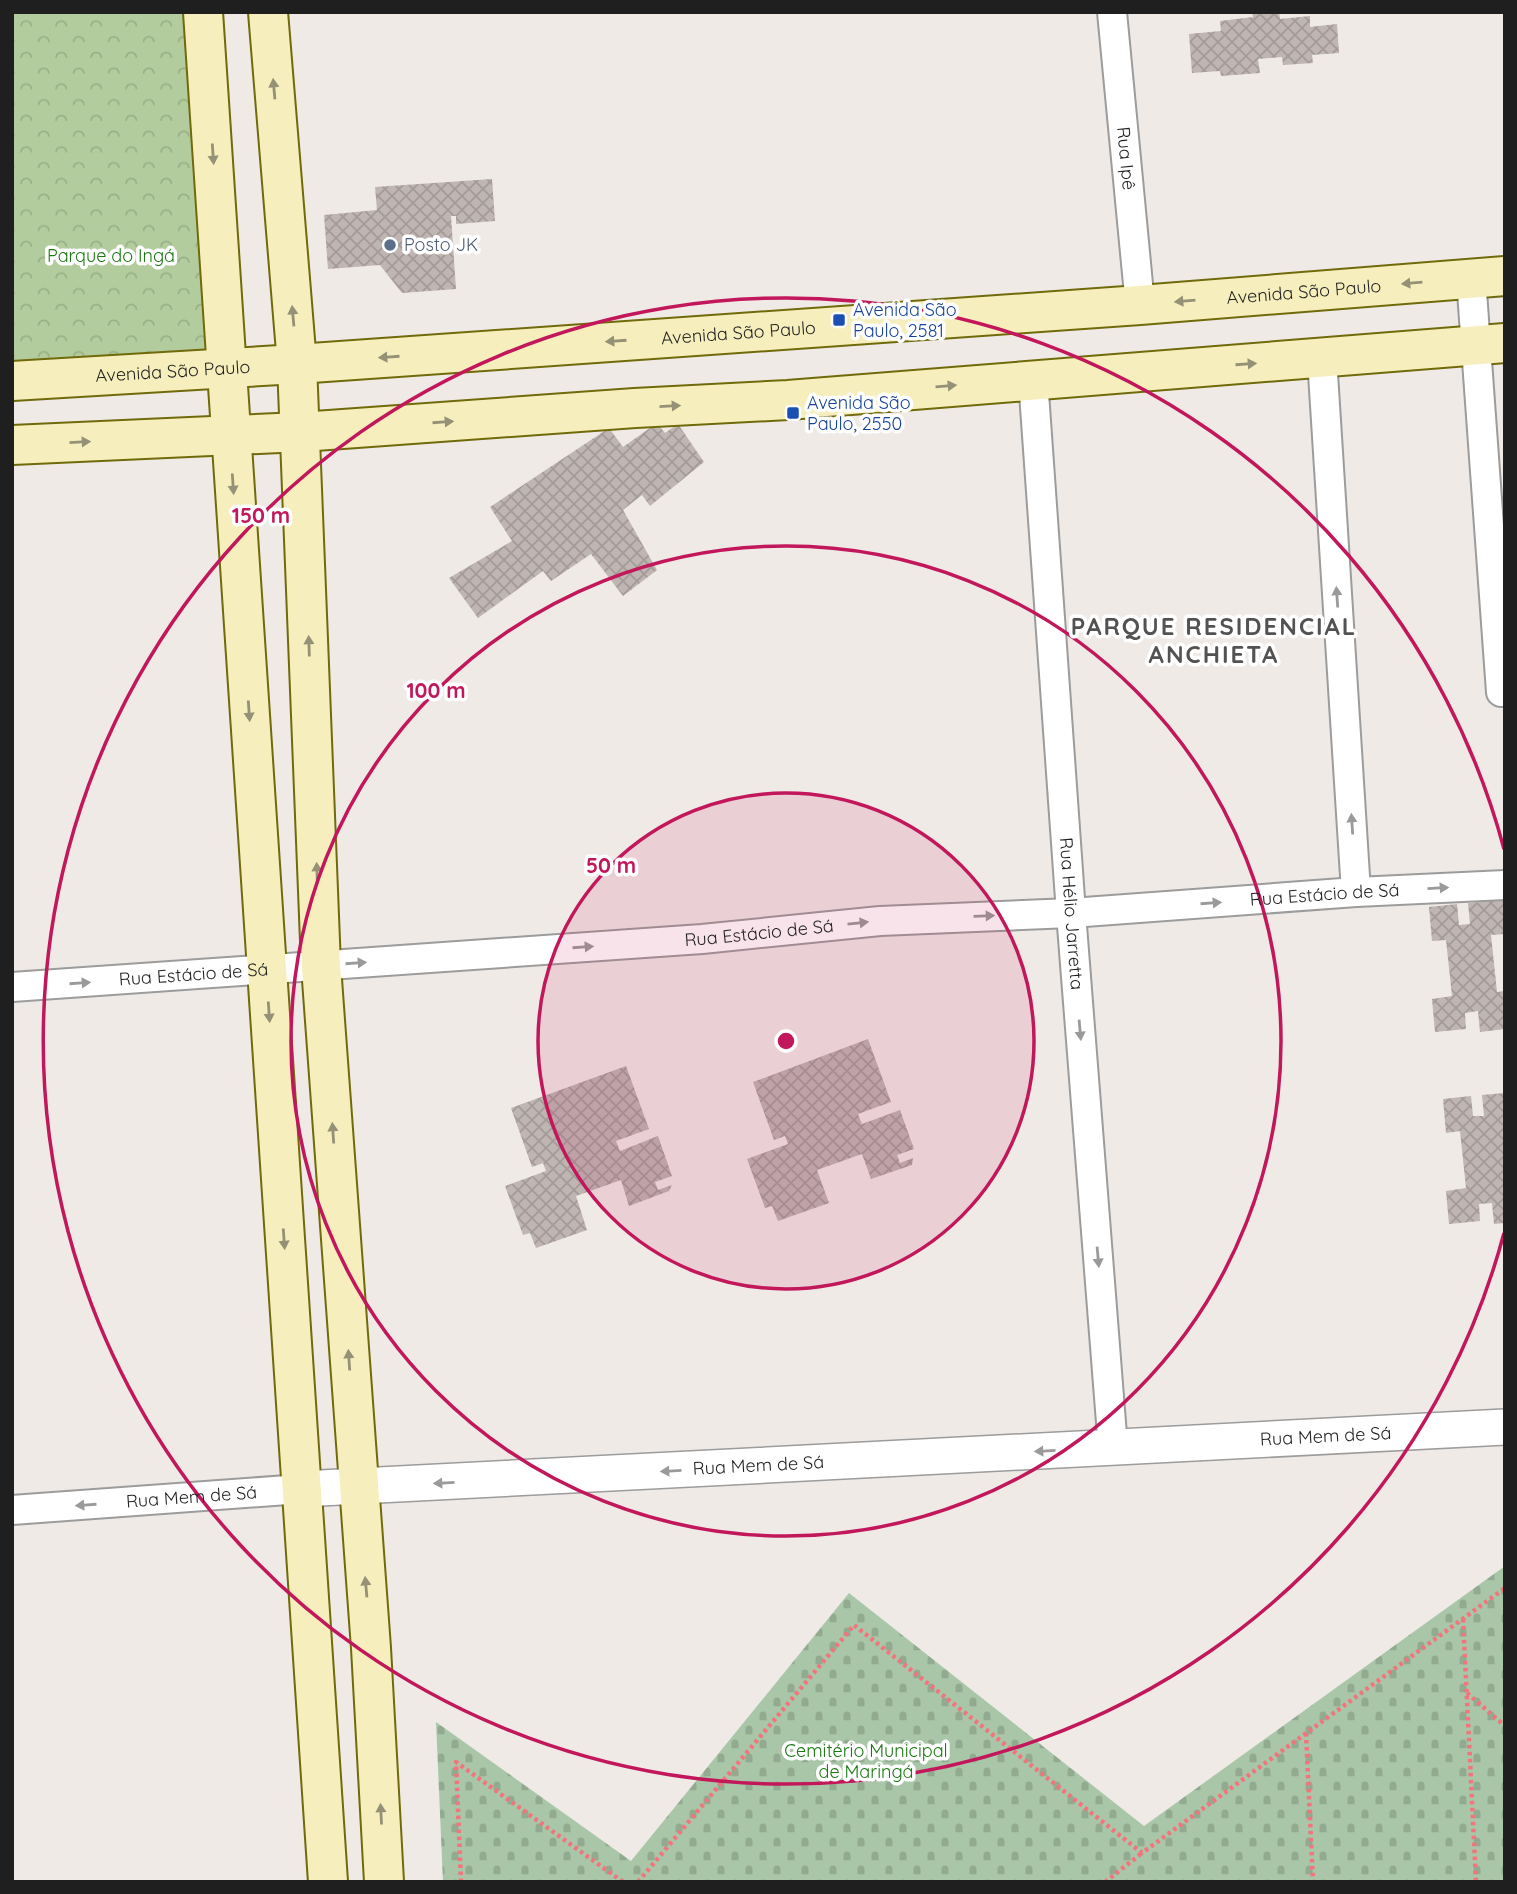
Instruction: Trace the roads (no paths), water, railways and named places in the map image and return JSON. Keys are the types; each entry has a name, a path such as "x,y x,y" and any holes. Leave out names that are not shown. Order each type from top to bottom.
{"main road":[{"path":"203,12 328,1882"},
{"path":"268,12 302,432 321,966 371,1648 384,1882"},
{"name":"Avenida São Paulo","path":"12,381 297,364 1140,305 1488,277"},
{"path":"12,445 302,432 788,400 1490,343"}],"street":[{"name":"Rua Ipê","path":"1112,12 1140,305"},
{"path":"1488,277 1501,609 1501,692 1505,691"},
{"path":"1322,358 1356,892"},
{"name":"Rua Hélio Jarretta","path":"1033,379 1113,1448"},
{"name":"Rua Estácio de Sá","path":"12,987 702,939 880,920 1071,913 1505,884"},
{"name":"Rua Mem de Sá","path":"12,1510 301,1489 1505,1427"}],"place":[{"name":"Posto JK","path":"390,245"},
{"name":"Avenida São Paulo, 2581","path":"839,320"},
{"name":"Avenida São Paulo, 2550","path":"793,413"}],"district":[{"name":"PARQUE RESIDENCIAL ANCHIETA","path":"1214,641"}],"park label":[{"name":"Parque do Ingá","path":"111,256"},
{"name":"Cemitério Municipal de Maringá","path":"866,1761"}]}
